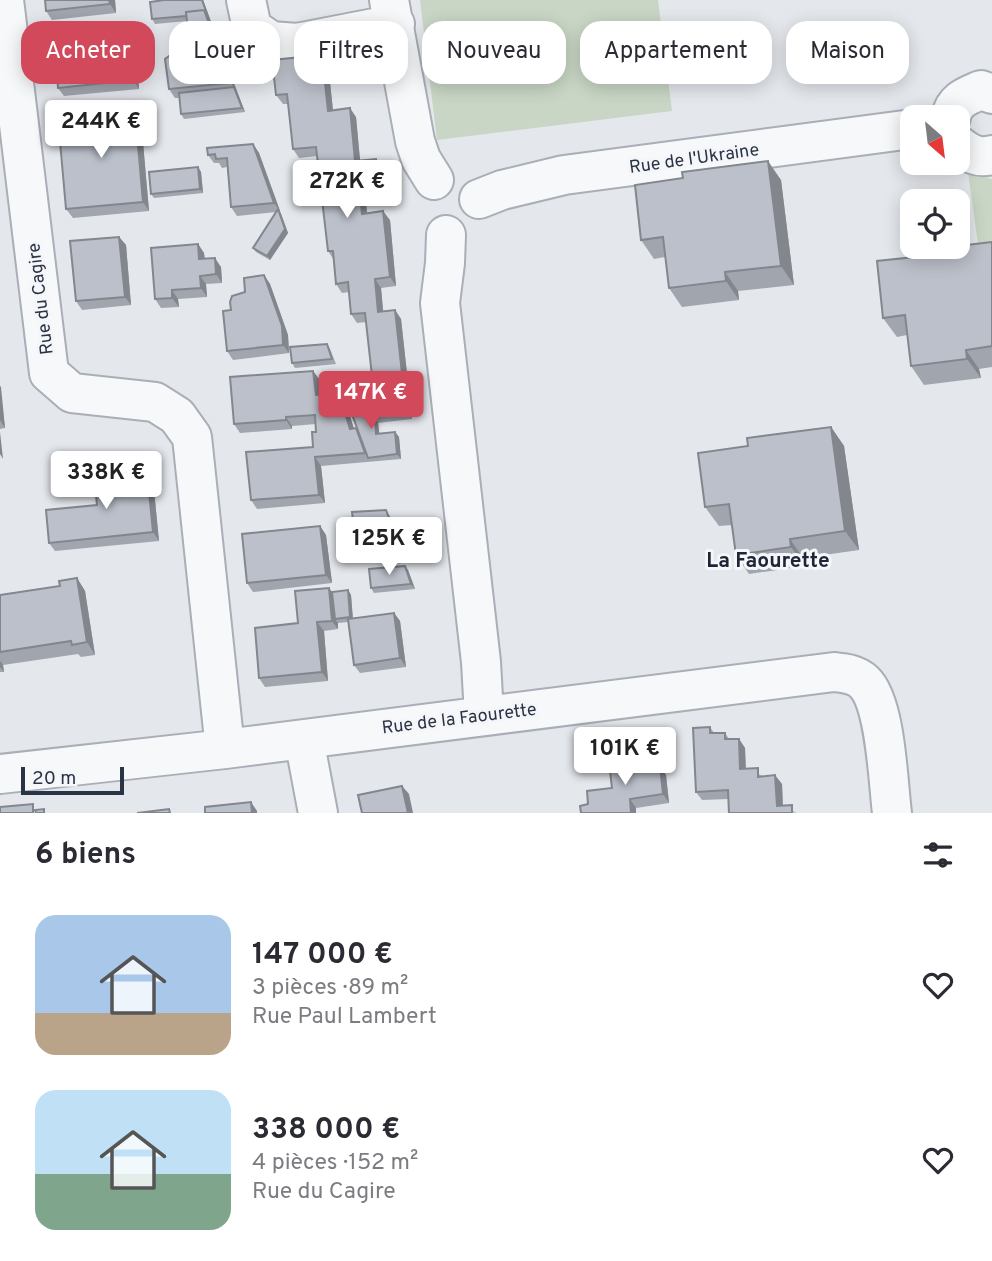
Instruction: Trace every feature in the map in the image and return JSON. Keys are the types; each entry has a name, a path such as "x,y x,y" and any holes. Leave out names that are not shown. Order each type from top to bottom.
{"street":[{"name":"Rue du Cagire","path":"4,0 49,373 72,393 155,402 177,416 192,437 225,749"},
{"path":"246,0 252,28 271,41 297,43 392,12 415,141 421,159 434,180"},
{"path":"956,105 960,100 981,90 992,94"},
{"name":"Rue de l'Ukraine","path":"479,199 502,190 564,175 900,131"},
{"path":"970,154 984,158 992,155"},
{"path":"447,176 461,178 473,186 479,199 477,218 469,228 458,234 446,235 434,231 420,211 420,200 425,188 434,180 447,176"},
{"path":"446,235 440,303 485,715"},
{"name":"Rue de la Faourette","path":"0,774 225,749 834,672 862,679 871,690 879,712 892,813"},
{"path":"304,739 318,813"}],"green space":[{"path":"420,0 658,0 661,21 580,21 580,84 669,84 672,111 437,140 430,84 566,84 566,21 423,21"},
{"path":"970,173 992,179 992,258 980,259"}],"building":[{"path":"45,0 109,0 110,4 46,11"},
{"path":"202,0 207,14 204,10 186,12 186,16 152,19 150,2"},
{"path":"204,10 208,21 187,21 186,12"},
{"path":"169,56 169,84 221,84 169,89 165,59"},
{"path":"294,58 294,84 325,84 328,111 350,108 355,161 376,159 379,192 360,194 362,214 383,211 390,277 375,279 378,312 395,310 406,410 364,415 360,377 372,376 365,313 351,314 348,282 336,284 333,251 328,251 316,147 293,149 287,94 276,95 275,84 280,84 280,59"},
{"path":"58,84 96,84 58,88"},
{"path":"234,87 242,108 181,114 179,93"},
{"path":"135,111 143,202 66,209 58,119"},
{"path":"253,144 274,203 231,207 227,158 216,159 215,154 208,155 207,148"},
{"path":"768,161 781,266 725,272 726,281 669,288 663,237 641,240 635,185 683,178 682,172"},
{"path":"198,167 200,189 151,194 149,172"},
{"path":"278,209 285,229 267,256 253,248"},
{"path":"119,237 125,297 76,301 70,241"},
{"path":"992,242 992,346 966,350 967,359 911,366 905,315 883,318 877,261 970,259 970,245"},
{"path":"198,244 199,259 215,258 216,274 200,276 201,288 172,290 172,298 155,299 151,248"},
{"path":"264,275 282,326 283,345 227,351 223,311 231,310 232,296 245,292 244,278"},
{"path":"327,344 332,359 292,363 290,347"},
{"path":"313,371 316,395 339,393 350,429 356,428 365,453 315,457 319,495 251,500 246,452 313,447 315,415 234,424 230,377"},
{"path":"362,393 364,415 367,419 375,418 376,434 395,432 397,454 368,458 345,395"},
{"path":"831,427 845,531 790,539 791,547 736,555 729,504 705,507 698,453 748,446 747,438"},
{"path":"147,472 153,532 49,543 46,510 97,505 94,477"},
{"path":"386,510 392,526 354,530 352,512"},
{"path":"320,526 326,575 247,583 242,534"},
{"path":"405,566 411,584 371,588 369,569"},
{"path":"77,578 87,642 72,645 71,641 0,652 0,595 60,586 59,581"},
{"path":"329,588 332,621 317,622 322,672 259,678 255,628 298,623 295,591"},
{"path":"348,590 350,617 335,619 332,592"},
{"path":"394,613 400,658 354,665 348,619"},
{"path":"710,727 710,733 725,733 725,739 739,739 740,769 758,768 758,777 775,775 777,806 792,805 792,813 729,813 728,790 696,792 693,728"},
{"path":"634,753 637,769 660,766 663,794 630,799 631,813 581,813 580,806 588,804 587,791 612,788 610,771 617,770 615,756"},
{"path":"402,786 408,813 362,813 358,795"},
{"path":"251,802 252,813 205,813 205,807"},
{"path":"33,804 33,813 0,813 0,807"},
{"path":"169,809 170,813 137,813"}],"district":[{"name":"La Faourette","path":"768,560"}]}
